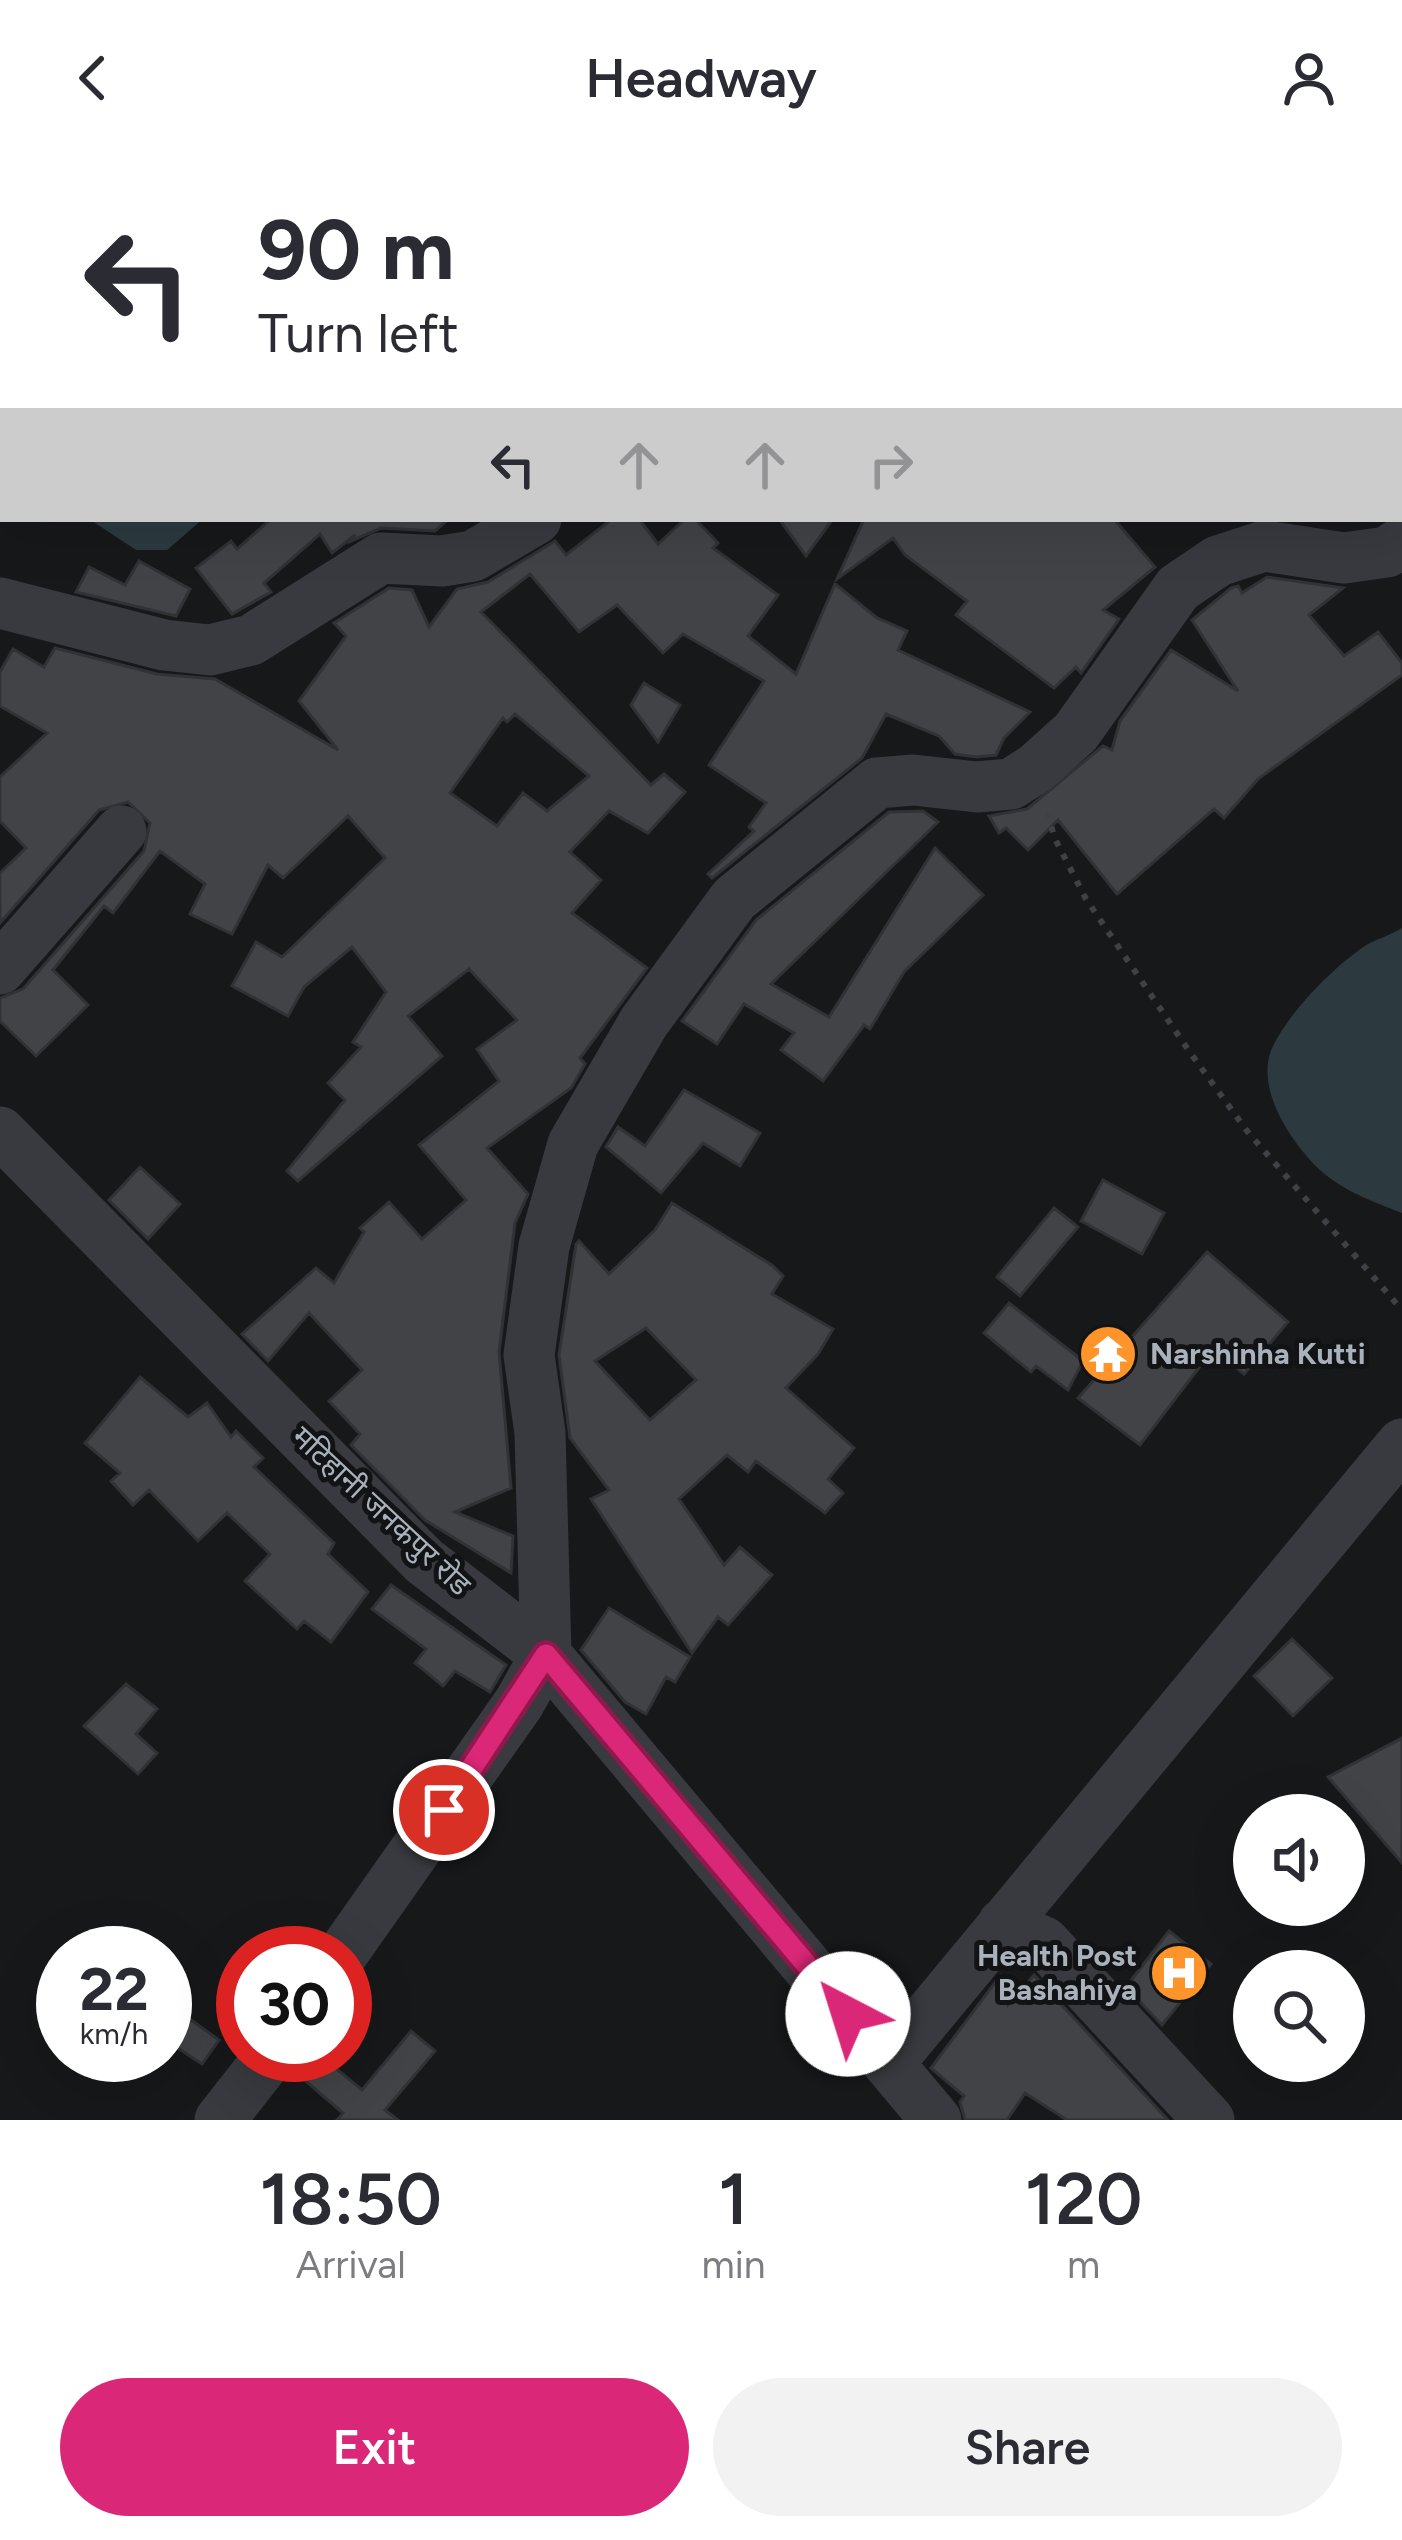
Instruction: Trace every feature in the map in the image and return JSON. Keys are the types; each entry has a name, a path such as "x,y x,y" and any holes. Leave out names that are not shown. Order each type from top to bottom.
{"street":[{"path":"0,603 164,645 210,650 250,640 381,558 442,561 473,556 531,522"},
{"path":"362,1926 519,1703 546,1655 541,1433 530,1355 544,1246 573,1144 644,1022 734,899 878,783 1011,784 1036,768 1076,732 1178,588 1218,561 1264,546 1345,558 1387,552 1402,542"},
{"path":"0,969 121,832"},
{"name":"मटिहानी जनकपुर रोड","path":"0,1132 424,1561 546,1655 936,2120"},
{"path":"890,2063 1402,1444"},
{"path":"1003,1924 1044,1942 1209,2120"},
{"path":"220,2120 250,2082"}],"path":[{"path":"1036,768 1054,837 1086,898 1189,1051 1246,1131 1402,1310"}],"shaded area":[{"path":"94,522 200,522 167,550 136,550"},
{"path":"1402,928 1402,1213 1349,1190 1320,1170 1278,1113 1268,1062 1281,1032 1328,976 1368,944"}],"building":[{"path":"268,522 446,522 435,531 381,528 351,541 355,535 332,553 320,534 264,583 271,592 232,614 196,568 231,541 237,549"},
{"path":"608,522 641,522 658,544 682,522 698,522 718,543 713,548 778,595 748,636 796,674 835,584 877,618 907,631 898,650 1030,712 1004,738 996,755 977,757 955,754 939,736 886,714 862,758 712,878 708,874 754,831 749,827 766,803 709,765 764,681 683,634 663,653 617,605 579,632 530,574 481,612 651,785 664,774 685,792 648,833 609,811 570,852 601,880 572,913 647,968 580,1058 585,1064 571,1088 487,1148 528,1194 515,1223 499,1352 511,1488 455,1512 513,1536 511,1573 425,1520 351,1445 360,1434 329,1401 362,1370 309,1313 268,1361 242,1334 316,1268 334,1283 364,1232 360,1228 389,1202 422,1239 466,1200 419,1145 499,1081 477,1049 517,1020 469,969 408,1016 442,1056 298,1181 287,1171 345,1100 328,1083 361,1047 353,1042 386,992 352,947 304,987 288,1016 232,986 256,942 282,957 385,858 348,816 283,878 268,865 232,934 190,914 205,884 160,851 113,913 104,906 53,970 88,1005 36,1056 0,1021 0,998 23,989 144,851 150,823 128,802 99,810 0,923 0,873 26,848 0,821 0,777 47,733 0,706 0,672 13,649 44,667 55,648 157,674 215,679 338,750 299,701 346,636 334,623 389,588 412,590 429,627 457,589 488,582 555,541 566,555","holes":["515,714 589,776 547,811 523,793 497,826 450,793 503,718 507,722"]},
{"path":"781,522 831,522 806,556"},
{"path":"863,522 1117,522 1155,567 1103,610 1119,619 1081,673 1076,667 1054,688 956,615 967,601 905,555 893,538 837,579"},
{"path":"139,561 190,589 176,616 76,592 89,567 125,585"},
{"path":"1267,577 1343,588 1309,615 1344,656 1378,632 1402,663 1402,675 1258,779 1224,818 1214,809 1117,894 1058,820 1028,850 1006,828 999,833 989,816 1027,809 1103,746 1112,750 1120,721 1171,650 1238,691 1192,620 1231,588 1238,586 1242,593"},
{"path":"644,683 680,705 658,742 631,705"},
{"path":"923,811 938,822 771,984 829,1017 935,848 983,895 904,972 870,1029 864,1025 823,1081 781,1050 794,1033 744,1004 717,1044 682,1021 756,920 889,812"},
{"path":"684,1090 760,1133 740,1166 703,1143 661,1193 606,1147 618,1127 645,1146"},
{"path":"140,1167 180,1204 148,1239 109,1200"},
{"path":"1103,1180 1164,1213 1142,1254 1081,1221"},
{"path":"672,1203 773,1266 783,1276 772,1294 833,1329 818,1354 786,1388 854,1448 828,1479 843,1493 825,1513 756,1461 748,1472 727,1455 679,1499 724,1565 740,1547 772,1575 728,1625 718,1617 692,1653 591,1499 609,1490 570,1438 559,1355 576,1244 579,1241 609,1274 655,1230","holes":["646,1328 696,1380 650,1420 595,1361"]},
{"path":"1054,1208 1078,1227 1020,1296 997,1277"},
{"path":"1207,1252 1288,1322 1244,1374 1214,1348 1140,1445 1078,1398"},
{"path":"1009,1303 1083,1361 1068,1390 1036,1366 1031,1372 984,1333"},
{"path":"140,1377 188,1417 207,1403 231,1437 236,1431 263,1458 254,1467 334,1543 328,1554 368,1592 331,1642 304,1621 297,1629 245,1581 270,1554 227,1513 198,1541 149,1490 133,1505 111,1481 120,1473 85,1443"},
{"path":"391,1585 506,1665 490,1692 455,1671 443,1686 415,1663 426,1649 372,1609"},
{"path":"609,1608 690,1657 675,1682 666,1677 646,1714 625,1702 581,1650"},
{"path":"1292,1639 1332,1678 1293,1716 1254,1676"},
{"path":"126,1684 157,1709 136,1734 157,1753 138,1774 84,1726"},
{"path":"1402,1738 1402,1863 1365,1820 1365,1794 1343,1794 1328,1777"},
{"path":"1169,1931 1211,1964 1162,2025 1126,1987"},
{"path":"1034,1975 1168,2120 1067,2120 1025,2093 1007,2120 965,2120 960,2102 964,2096 931,2068 1000,1976 1008,2005"},
{"path":"192,2021 216,2038 202,2064 192,2057"},
{"path":"411,2031 435,2051 385,2110 398,2120 337,2120 343,2113 307,2082 352,2082 362,2090"}],"place":[{"name":"Narshinha Kutti","path":"1108,1354"},
{"name":"Health Post Bashahiya","path":"1179,1973"}],"route":[{"path":"444,1810 519,1703 546,1655 848,2014"}]}
